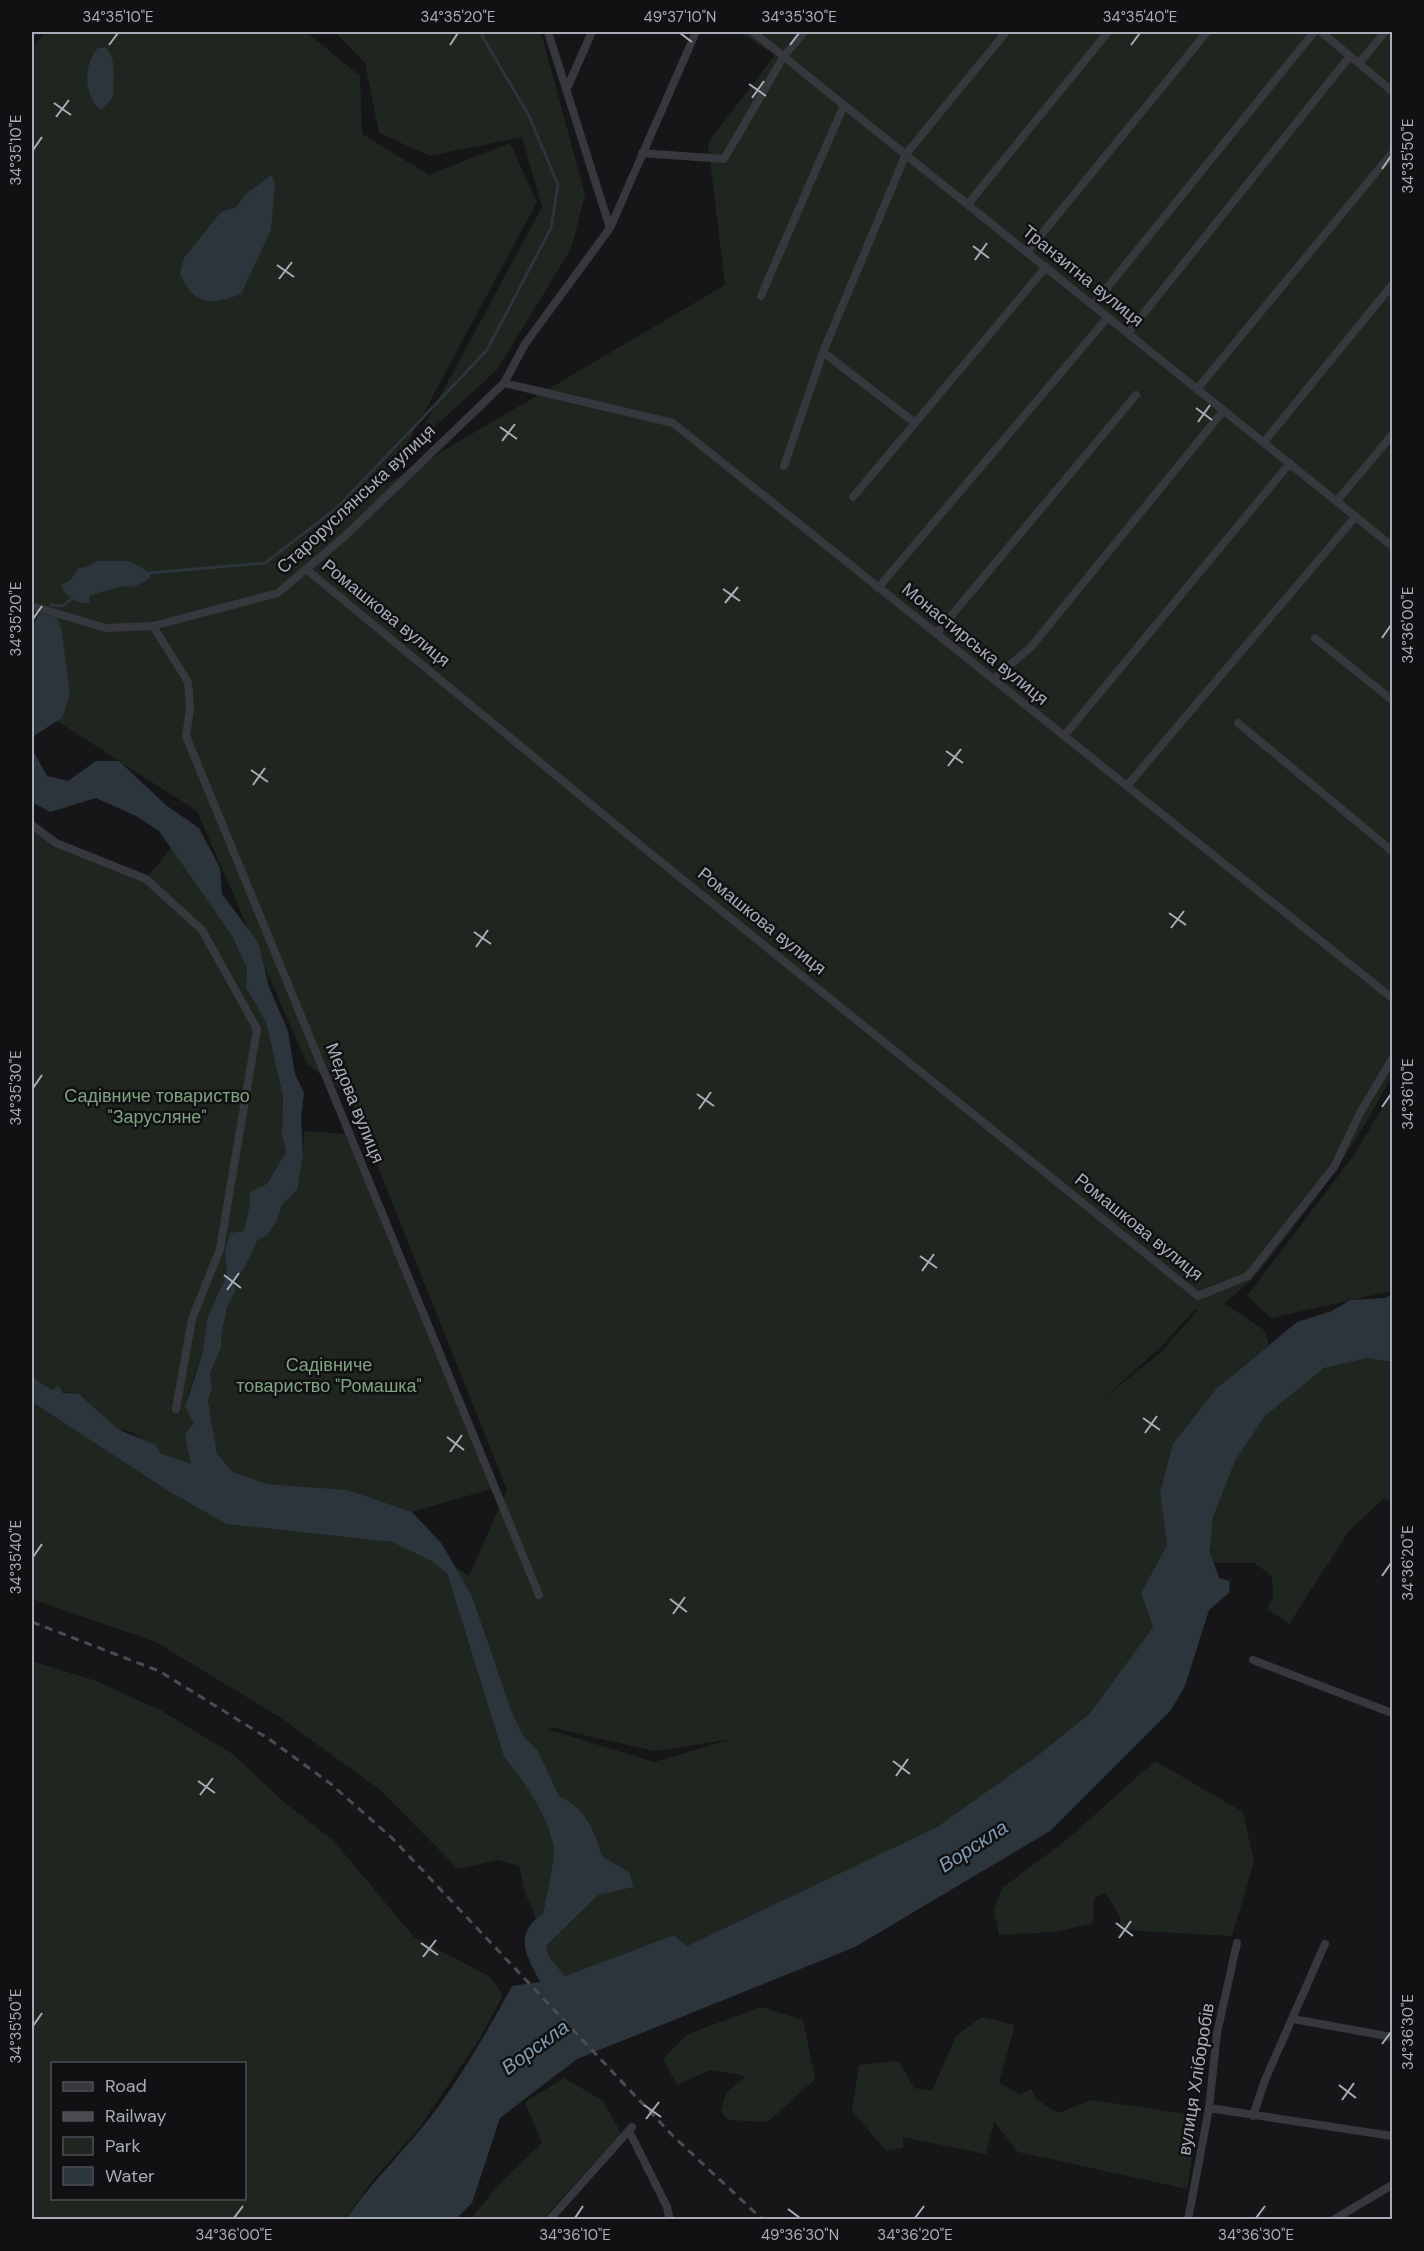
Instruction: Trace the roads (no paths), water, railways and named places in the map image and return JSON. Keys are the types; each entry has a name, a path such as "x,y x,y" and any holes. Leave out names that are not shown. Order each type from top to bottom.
{"street":[{"path":"548,32 610,228"},
{"path":"567,88 592,32"},
{"name":"Староруслянська вулиця","path":"32,606 106,628 153,626 278,593 306,569 504,383 525,344 610,228 696,32"},
{"name":"Транзитна вулиця","path":"753,32 1392,546"},
{"path":"642,153 724,159 784,56 804,32"},
{"path":"784,466 822,352 906,154 1006,32"},
{"path":"968,204 1108,32"},
{"path":"1027,252 1207,32"},
{"path":"1093,305 1314,32"},
{"path":"1320,32 1392,91"},
{"path":"1359,63 1385,32"},
{"path":"1128,333 1350,56"},
{"path":"761,296 844,105"},
{"path":"1197,389 1392,153"},
{"path":"853,497 1046,267"},
{"path":"1264,442 1392,285"},
{"path":"878,588 1108,317"},
{"path":"822,352 915,423"},
{"name":"Монастирська вулиця","path":"504,383 673,423 1392,998"},
{"path":"936,634 1136,395"},
{"path":"993,679 1031,647 1224,410"},
{"path":"1337,501 1392,435"},
{"path":"1064,736 1290,464"},
{"path":"1127,786 1356,516"},
{"name":"Ромашкова вулиця","path":"306,569 632,838 1198,1296 1248,1276 1334,1167 1360,1113 1392,1059"},
{"name":"Медова вулиця","path":"153,626 188,682 190,709 186,736 539,1595"},
{"path":"1315,638 1392,700"},
{"path":"1238,723 1392,851"},
{"path":"32,825 56,843 146,879 202,930 257,1029 220,1249 192,1318 176,1409"},
{"path":"1253,1660 1392,1713"},
{"name":"вулиця Хліборобів","path":"1188,2220 1209,2108 1217,2033 1237,1943"},
{"path":"1253,2116 1265,2080 1325,1944"},
{"path":"1293,2019 1392,2037"},
{"path":"1209,2108 1392,2136"},
{"path":"549,2220 631,2129 667,2207 670,2220"},
{"path":"1333,2220 1392,2185"}],"water":[{"path":"105,47 113,64 113,97 101,110 91,97 87,80 93,55 98,48"},
{"path":"271,175 275,182 271,230 241,294 213,301 198,298 180,274 184,258 221,212 235,208 246,194"},
{"path":"97,561 130,561 150,573 150,578 134,587 124,586 90,595 89,603 72,599 61,585 71,580 78,568 86,567"},
{"path":"40,613 57,618 61,627 70,694 62,718 32,737 32,628"},
{"name":"Ворскла","path":"32,749 47,776 68,781 96,761 119,761 167,806 199,828 220,868 222,894 258,942 269,987 288,1031 295,1074 304,1093 301,1118 303,1157 297,1190 282,1205 277,1221 267,1235 257,1241 245,1267 234,1282 235,1291 227,1307 221,1349 210,1373 212,1388 208,1400 217,1454 233,1472 267,1484 348,1490 412,1512 442,1544 472,1596 511,1710 523,1735 538,1751 559,1796 576,1807 588,1821 602,1856 629,1872 634,1887 598,1895 546,1946 549,1957 565,1976 674,1935 687,1946 937,1827 1041,1753 1090,1713 1153,1627 1141,1593 1167,1545 1160,1493 1173,1444 1216,1389 1297,1322 1332,1311 1350,1300 1386,1298 1392,1294 1392,1362 1367,1358 1324,1368 1264,1417 1235,1461 1213,1517 1210,1551 1219,1578 1230,1581 1229,1593 1209,1610 1185,1686 1171,1710 1050,1831 855,1947 577,2059 500,2118 472,2203 456,2219 346,2219 446,2096 481,2042 512,1986 540,1982 527,1955 525,1938 533,1921 543,1913 554,1854 551,1837 535,1800 504,1757 447,1573 431,1561 392,1542 226,1524 165,1489 32,1402 32,1377 52,1390 59,1386 63,1393 79,1394 119,1430 156,1445 160,1453 191,1464 185,1434 194,1423 185,1407 202,1355 208,1316 227,1274 225,1251 230,1233 244,1231 250,1192 267,1184 286,1152 282,1135 283,1096 266,1022 246,988 247,968 232,936 159,831 136,816 96,798 50,812 32,802"}],"waterway":[{"path":"148,573 265,563 337,508 487,350 551,228 558,185 529,116 480,32"},
{"path":"51,605 63,606 73,597"}],"railway":[{"path":"32,1622 159,1671 269,1739 331,1784 392,1838 673,2136 763,2220"}],"park label":[{"name":"Садівниче товариство \"Зарусляне\"","path":"157,1106"},
{"name":"Садівниче товариство \"Ромашка\"","path":"329,1375"}]}
